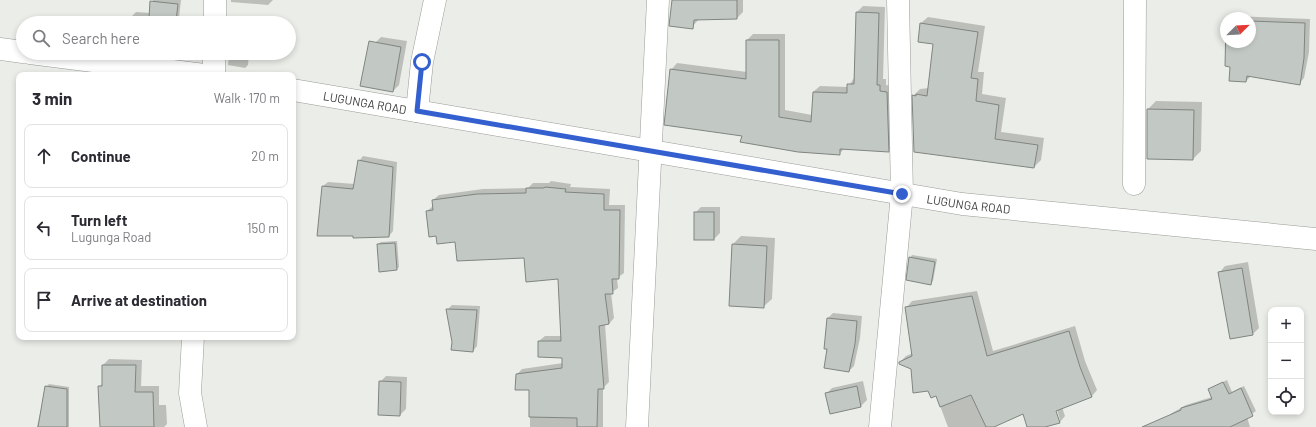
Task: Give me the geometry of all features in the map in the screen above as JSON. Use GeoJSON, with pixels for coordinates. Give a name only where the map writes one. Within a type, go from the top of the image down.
{"type":"FeatureCollection","features":[{"type":"Feature","properties":{"kind":"street"},"geometry":{"type":"LineString","coordinates":[[215,0],[215,16]]}},
{"type":"Feature","properties":{"kind":"street"},"geometry":{"type":"LineString","coordinates":[[417,111],[422,62],[435,0]]}},
{"type":"Feature","properties":{"kind":"street"},"geometry":{"type":"LineString","coordinates":[[636,427],[658,0]]}},
{"type":"Feature","properties":{"kind":"street"},"geometry":{"type":"LineString","coordinates":[[880,427],[902,194],[898,0]]}},
{"type":"Feature","properties":{"kind":"street"},"geometry":{"type":"LineString","coordinates":[[1134,184],[1135,0]]}},
{"type":"Feature","properties":{"kind":"street"},"geometry":{"type":"LineString","coordinates":[[0,49],[16,51]]}},
{"type":"Feature","properties":{"kind":"street"},"geometry":{"type":"LineString","coordinates":[[85,60],[180,72]]}},
{"type":"Feature","properties":{"kind":"street"},"geometry":{"type":"LineString","coordinates":[[214,60],[214,72]]}},
{"type":"Feature","properties":{"kind":"street","name":"LUGUNGA ROAD"},"geometry":{"type":"LineString","coordinates":[[296,91],[962,204],[1316,239]]}},
{"type":"Feature","properties":{"kind":"street"},"geometry":{"type":"LineString","coordinates":[[193,340],[190,393],[196,427]]}},
{"type":"Feature","properties":{"kind":"building"},"geometry":{"type":"Polygon","coordinates":[[[672,0],[737,0],[737,19],[694,20],[693,29],[669,26],[672,0]]]}},
{"type":"Feature","properties":{"kind":"building"},"geometry":{"type":"Polygon","coordinates":[[[150,1],[178,4],[177,16],[149,16],[150,1]]]}},
{"type":"Feature","properties":{"kind":"building"},"geometry":{"type":"Polygon","coordinates":[[[856,12],[879,13],[877,85],[880,85],[880,91],[887,92],[889,152],[840,149],[840,155],[798,152],[740,142],[742,136],[664,125],[670,69],[746,79],[746,40],[779,40],[779,117],[811,122],[813,92],[847,93],[847,84],[854,84],[856,12]]]}},
{"type":"Feature","properties":{"kind":"building"},"geometry":{"type":"Polygon","coordinates":[[[1256,21],[1305,23],[1304,58],[1300,85],[1247,76],[1246,82],[1229,81],[1230,67],[1225,66],[1225,48],[1256,48],[1256,21]]]}},
{"type":"Feature","properties":{"kind":"building"},"geometry":{"type":"Polygon","coordinates":[[[920,23],[978,32],[971,78],[978,79],[976,101],[999,105],[995,139],[1038,145],[1034,168],[914,152],[912,95],[916,96],[916,94],[927,96],[933,44],[918,42],[920,23]]]}},
{"type":"Feature","properties":{"kind":"building"},"geometry":{"type":"Polygon","coordinates":[[[369,41],[401,47],[393,92],[360,86],[369,41]]]}},
{"type":"Feature","properties":{"kind":"building"},"geometry":{"type":"Polygon","coordinates":[[[1147,109],[1194,110],[1193,160],[1147,159],[1147,109]]]}},
{"type":"Feature","properties":{"kind":"building"},"geometry":{"type":"Polygon","coordinates":[[[358,160],[393,167],[389,237],[353,238],[353,236],[317,236],[322,186],[353,189],[358,160]]]}},
{"type":"Feature","properties":{"kind":"building"},"geometry":{"type":"Polygon","coordinates":[[[545,187],[566,189],[565,192],[604,194],[604,210],[620,210],[619,279],[612,279],[613,294],[605,294],[609,324],[599,326],[604,389],[598,389],[597,427],[577,427],[577,418],[529,417],[529,390],[515,390],[516,374],[562,368],[562,358],[538,357],[538,341],[561,341],[558,279],[526,282],[524,258],[457,261],[455,242],[437,244],[436,236],[429,237],[426,211],[433,210],[432,200],[477,194],[526,193],[526,188],[545,187]]]}},
{"type":"Feature","properties":{"kind":"building"},"geometry":{"type":"Polygon","coordinates":[[[694,212],[714,212],[714,240],[694,240],[694,212]]]}},
{"type":"Feature","properties":{"kind":"building"},"geometry":{"type":"Polygon","coordinates":[[[395,243],[397,270],[379,272],[377,244],[395,243]]]}},
{"type":"Feature","properties":{"kind":"building"},"geometry":{"type":"Polygon","coordinates":[[[732,244],[767,246],[764,308],[729,306],[732,244]]]}},
{"type":"Feature","properties":{"kind":"building"},"geometry":{"type":"Polygon","coordinates":[[[909,257],[935,262],[931,285],[906,280],[909,257]]]}},
{"type":"Feature","properties":{"kind":"building"},"geometry":{"type":"Polygon","coordinates":[[[1242,268],[1253,335],[1230,339],[1218,272],[1242,268]]]}},
{"type":"Feature","properties":{"kind":"building"},"geometry":{"type":"Polygon","coordinates":[[[972,296],[987,356],[1069,331],[1080,367],[1092,397],[1056,411],[1060,423],[1045,427],[1027,427],[1023,414],[994,427],[986,427],[971,395],[940,407],[936,396],[931,398],[928,391],[913,393],[911,369],[899,364],[899,362],[912,356],[905,307],[972,296]]]}},
{"type":"Feature","properties":{"kind":"building"},"geometry":{"type":"Polygon","coordinates":[[[446,309],[477,310],[473,352],[451,350],[452,342],[446,309]]]}},
{"type":"Feature","properties":{"kind":"building"},"geometry":{"type":"Polygon","coordinates":[[[827,318],[857,321],[855,344],[849,372],[824,368],[827,349],[824,349],[827,318]]]}},
{"type":"Feature","properties":{"kind":"building"},"geometry":{"type":"Polygon","coordinates":[[[102,365],[136,365],[135,392],[153,392],[154,427],[100,427],[98,386],[102,386],[102,365]]]}},
{"type":"Feature","properties":{"kind":"building"},"geometry":{"type":"Polygon","coordinates":[[[379,381],[401,382],[400,416],[378,415],[379,381]]]}},
{"type":"Feature","properties":{"kind":"building"},"geometry":{"type":"Polygon","coordinates":[[[1223,382],[1229,394],[1241,388],[1253,416],[1230,427],[1142,427],[1181,410],[1181,408],[1212,399],[1208,389],[1223,382]]]}},
{"type":"Feature","properties":{"kind":"building"},"geometry":{"type":"Polygon","coordinates":[[[45,386],[67,389],[67,427],[38,427],[45,386]]]}},
{"type":"Feature","properties":{"kind":"building"},"geometry":{"type":"Polygon","coordinates":[[[857,386],[861,407],[830,414],[825,393],[857,386]]]}},
{"type":"Feature","properties":{"kind":"route"},"geometry":{"type":"LineString","coordinates":[[422,62],[417,111],[902,194]]}}]}
